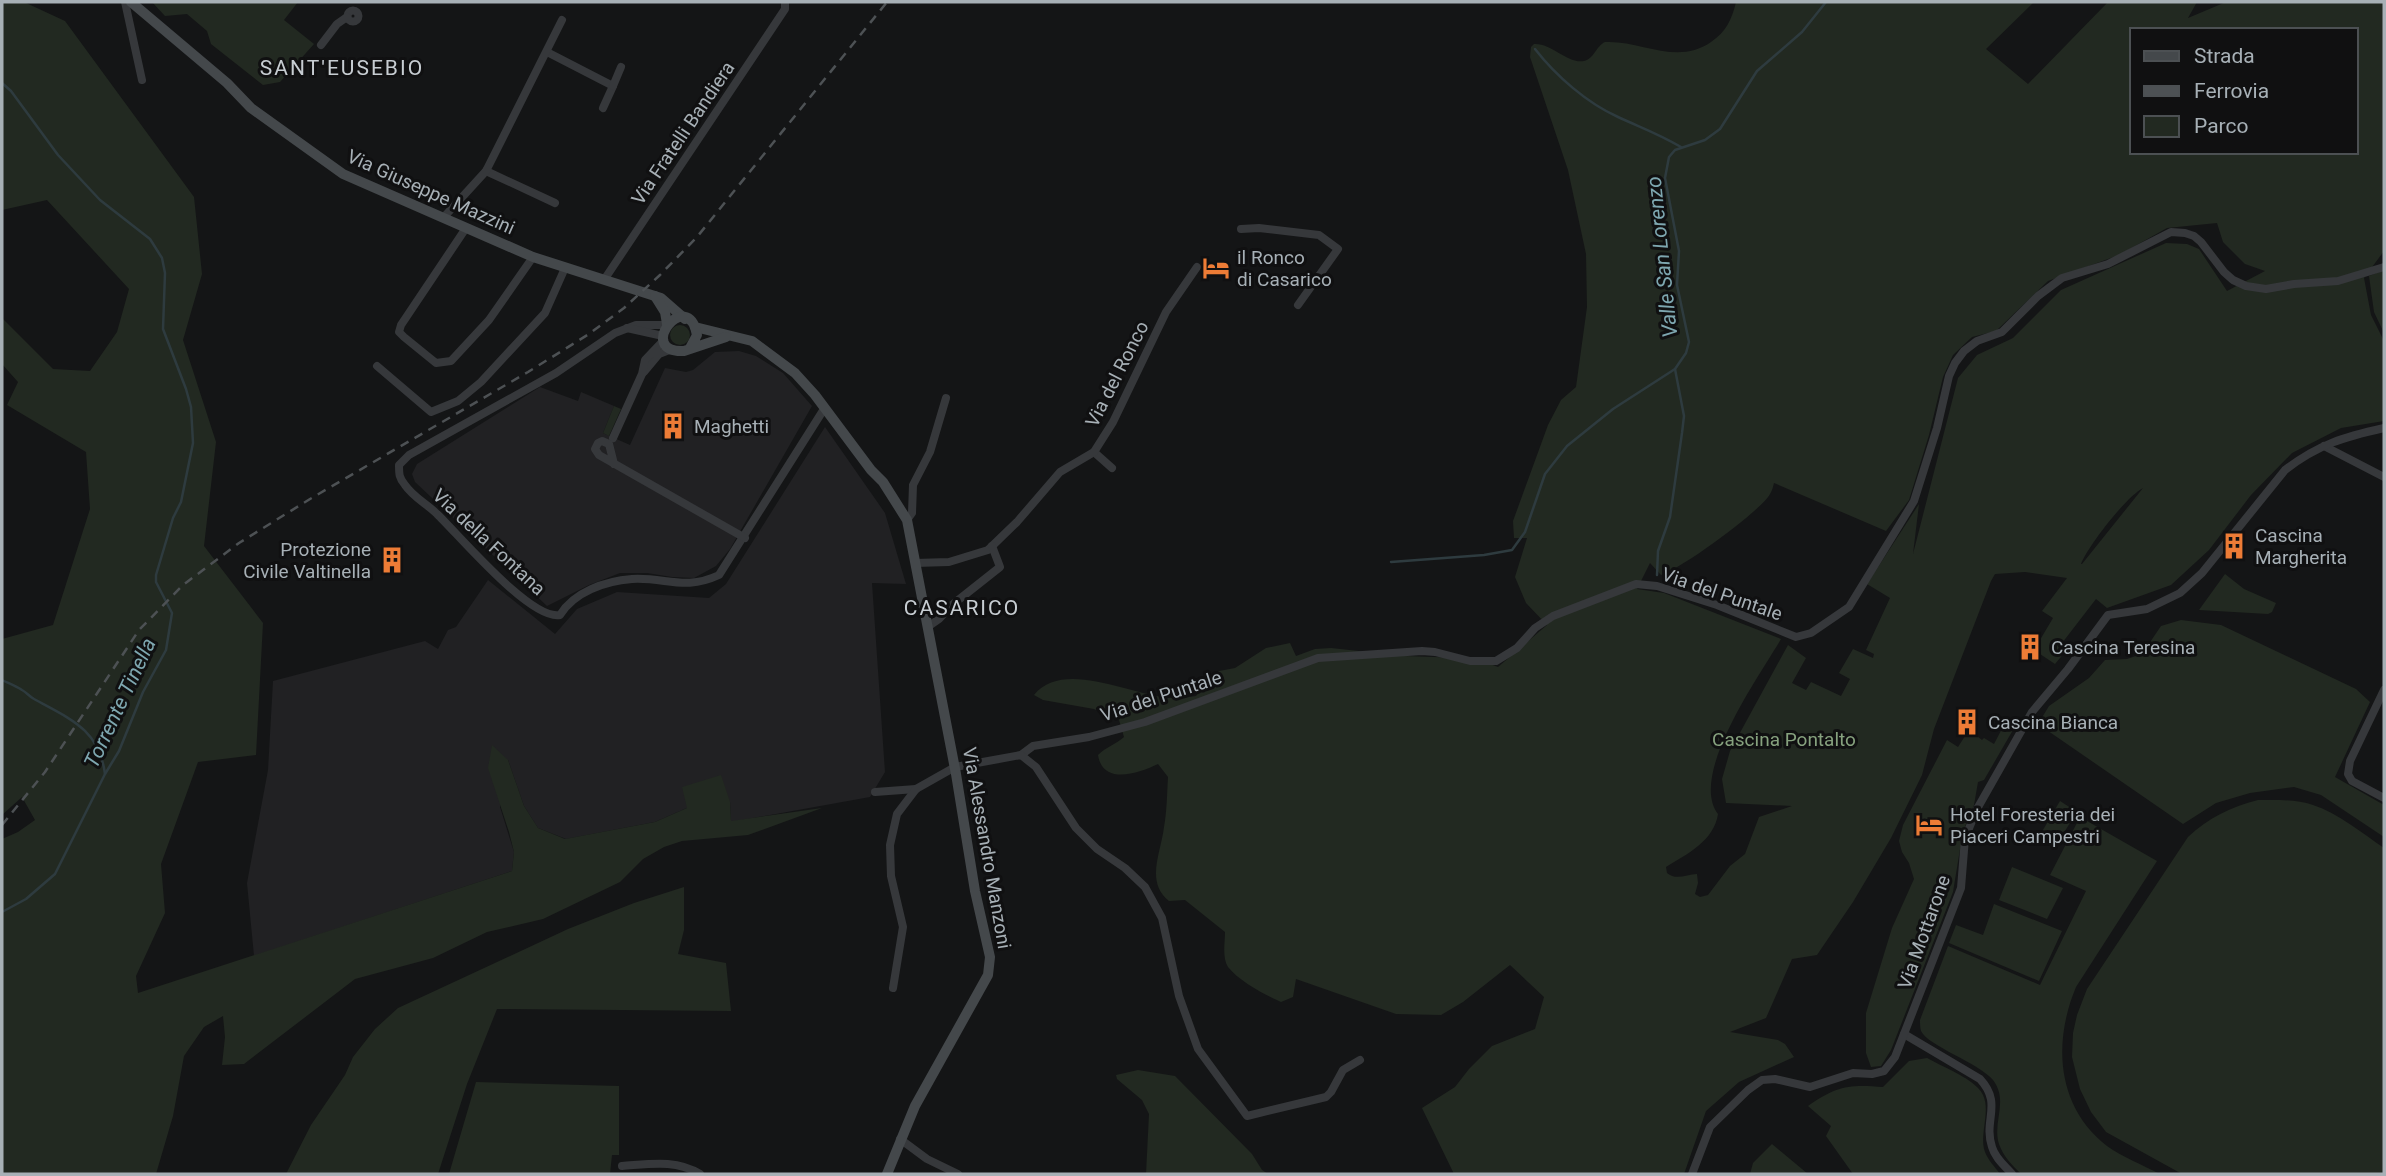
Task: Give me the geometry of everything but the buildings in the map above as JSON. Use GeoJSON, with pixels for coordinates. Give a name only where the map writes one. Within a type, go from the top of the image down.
{"type":"FeatureCollection","features":[{"type":"Feature","properties":{"kind":"street"},"geometry":{"type":"LineString","coordinates":[[125,2],[142,80]]}},
{"type":"Feature","properties":{"kind":"street","name":"Via Giuseppe Mazzini"},"geometry":{"type":"LineString","coordinates":[[131,2],[227,83],[251,108],[343,174],[533,257],[655,296]]}},
{"type":"Feature","properties":{"kind":"street"},"geometry":{"type":"LineString","coordinates":[[321,45],[358,2]]}},
{"type":"Feature","properties":{"kind":"street","name":"Via Fratelli Bandiera"},"geometry":{"type":"LineString","coordinates":[[604,280],[785,9],[785,2]]}},
{"type":"Feature","properties":{"kind":"street"},"geometry":{"type":"LineString","coordinates":[[444,217],[486,171],[562,20]]}},
{"type":"Feature","properties":{"kind":"street"},"geometry":{"type":"LineString","coordinates":[[547,52],[613,86]]}},
{"type":"Feature","properties":{"kind":"street"},"geometry":{"type":"LineString","coordinates":[[603,108],[621,67]]}},
{"type":"Feature","properties":{"kind":"street"},"geometry":{"type":"LineString","coordinates":[[486,171],[555,203]]}},
{"type":"Feature","properties":{"kind":"street"},"geometry":{"type":"LineString","coordinates":[[466,228],[401,325],[400,332],[404,337],[436,363],[451,361],[489,320],[533,257]]}},
{"type":"Feature","properties":{"kind":"street"},"geometry":{"type":"LineString","coordinates":[[1241,229],[1259,228],[1318,235],[1338,248],[1298,305]]}},
{"type":"Feature","properties":{"kind":"street","name":"Via del Puntale"},"geometry":{"type":"LineString","coordinates":[[916,789],[955,767],[1021,755],[1034,746],[1088,737],[1145,722],[1318,659],[1422,651],[1470,661],[1496,661],[1517,648],[1535,628],[1553,616],[1636,584],[1657,586],[1796,637],[1811,633],[1849,607],[1914,501],[1955,363],[1964,351],[1978,341],[2002,332],[2038,296],[2062,278],[2108,264],[2171,232],[2185,233],[2201,242],[2232,280],[2246,286],[2266,289],[2338,281],[2384,267]]}},
{"type":"Feature","properties":{"kind":"street","name":"Via del Ronco"},"geometry":{"type":"LineString","coordinates":[[915,563],[949,562],[988,550],[1017,522],[1060,472],[1094,452],[1113,422],[1166,312],[1197,267]]}},
{"type":"Feature","properties":{"kind":"street"},"geometry":{"type":"LineString","coordinates":[[377,366],[431,412],[458,401],[481,382],[545,313],[565,268]]}},
{"type":"Feature","properties":{"kind":"street"},"geometry":{"type":"LineString","coordinates":[[655,296],[665,312],[667,335],[684,351],[729,336]]}},
{"type":"Feature","properties":{"kind":"street","name":"Via Alessandro Manzoni"},"geometry":{"type":"LineString","coordinates":[[655,296],[666,300],[695,327],[747,339],[763,347],[795,373],[883,482],[907,520],[955,767],[965,840],[990,957],[988,975],[915,1106],[887,1174]]}},
{"type":"Feature","properties":{"kind":"street"},"geometry":{"type":"LineString","coordinates":[[612,438],[648,356],[667,335],[675,319],[685,318]]}},
{"type":"Feature","properties":{"kind":"street"},"geometry":{"type":"LineString","coordinates":[[690,348],[696,340],[695,327]]}},
{"type":"Feature","properties":{"kind":"street","name":"Via della Fontana"},"geometry":{"type":"LineString","coordinates":[[667,335],[627,328],[608,337],[556,373],[409,455],[399,465],[398,476],[406,488],[436,513],[504,583],[547,615],[560,615],[566,606],[586,591],[605,584],[632,579],[682,584],[705,582],[719,575],[824,410]]}},
{"type":"Feature","properties":{"kind":"street"},"geometry":{"type":"LineString","coordinates":[[907,520],[912,513],[914,485],[930,452],[946,398]]}},
{"type":"Feature","properties":{"kind":"street","name":"Via Mottarone"},"geometry":{"type":"LineString","coordinates":[[1692,1174],[1710,1126],[1762,1080],[1775,1079],[1810,1087],[1853,1073],[1872,1074],[1884,1071],[1895,1057],[1961,888],[1965,838],[1977,809],[2032,712],[2108,615],[2147,609],[2180,593],[2202,573],[2286,470],[2302,458],[2341,438],[2384,428]]}},
{"type":"Feature","properties":{"kind":"street"},"geometry":{"type":"LineString","coordinates":[[2324,446],[2384,477]]}},
{"type":"Feature","properties":{"kind":"street"},"geometry":{"type":"LineString","coordinates":[[1094,452],[1112,468]]}},
{"type":"Feature","properties":{"kind":"street"},"geometry":{"type":"LineString","coordinates":[[614,464],[745,538]]}},
{"type":"Feature","properties":{"kind":"street"},"geometry":{"type":"LineString","coordinates":[[929,626],[1000,567],[992,546]]}},
{"type":"Feature","properties":{"kind":"street"},"geometry":{"type":"LineString","coordinates":[[2384,690],[2350,761],[2348,774],[2353,781],[2384,798]]}},
{"type":"Feature","properties":{"kind":"street"},"geometry":{"type":"LineString","coordinates":[[1021,755],[1036,767],[1076,828],[1097,849],[1125,868],[1145,887],[1162,918],[1179,996],[1198,1049],[1247,1116],[1326,1097],[1343,1070],[1360,1060]]}},
{"type":"Feature","properties":{"kind":"street"},"geometry":{"type":"LineString","coordinates":[[875,792],[916,789]]}},
{"type":"Feature","properties":{"kind":"street"},"geometry":{"type":"LineString","coordinates":[[893,988],[903,927],[891,876],[890,845],[897,814],[916,789]]}},
{"type":"Feature","properties":{"kind":"street"},"geometry":{"type":"LineString","coordinates":[[1904,1034],[1980,1079],[1990,1089],[1993,1102],[1990,1131],[1992,1148],[2012,1174]]}},
{"type":"Feature","properties":{"kind":"street"},"geometry":{"type":"LineString","coordinates":[[900,1139],[927,1159],[958,1174]]}},
{"type":"Feature","properties":{"kind":"street"},"geometry":{"type":"LineString","coordinates":[[622,1166],[674,1163],[700,1174]]}},
{"type":"Feature","properties":{"kind":"shaded area"},"geometry":{"type":"Polygon","coordinates":[[[739,351],[756,356],[783,373],[812,406],[730,549],[716,566],[694,578],[620,573],[547,606],[415,482],[412,474],[417,464],[540,387],[578,401],[581,392],[614,406],[603,433],[630,445],[665,368],[686,372],[693,370],[715,352],[739,351]]]}},
{"type":"Feature","properties":{"kind":"shaded area"},"geometry":{"type":"Polygon","coordinates":[[[825,427],[885,513],[906,584],[872,583],[885,772],[870,797],[731,822],[730,802],[687,808],[655,822],[566,839],[538,828],[524,806],[508,760],[500,807],[514,852],[512,871],[254,956],[247,883],[268,770],[273,681],[425,641],[438,649],[448,630],[456,627],[488,580],[555,634],[577,609],[617,592],[709,598],[726,584],[825,427]]]}},
{"type":"Feature","properties":{"kind":"green space"},"geometry":{"type":"Polygon","coordinates":[[[2,2],[24,2],[65,21],[194,197],[202,274],[183,340],[216,442],[204,546],[263,623],[256,755],[198,762],[161,864],[165,913],[136,976],[138,993],[512,871],[514,852],[488,768],[492,745],[508,760],[524,806],[538,828],[565,839],[655,822],[687,808],[682,787],[721,775],[730,802],[731,821],[822,808],[748,835],[682,841],[664,847],[643,859],[620,882],[543,919],[487,932],[433,958],[355,979],[244,1064],[222,1065],[225,1037],[223,1016],[204,1027],[184,1056],[173,1116],[156,1174],[2,1174],[2,839],[35,820],[22,797],[2,815],[2,639],[53,625],[90,509],[86,452],[7,405],[18,382],[2,364],[2,318],[53,369],[90,371],[117,332],[129,289],[47,200],[2,210],[2,2]]]}},
{"type":"Feature","properties":{"kind":"green space"},"geometry":{"type":"Polygon","coordinates":[[[152,2],[298,2],[284,20],[314,44],[280,82],[263,85],[211,44],[207,31],[187,14],[165,16],[152,2]]]}},
{"type":"Feature","properties":{"kind":"green space","name":"Cascina Pontalto"},"geometry":{"type":"Polygon","coordinates":[[[1736,2],[2034,2],[1986,49],[2028,84],[2108,2],[2197,2],[2188,18],[2226,2],[2384,2],[2384,251],[2364,278],[2371,315],[2384,341],[2384,421],[2341,428],[2292,453],[2251,495],[2209,550],[2171,585],[2107,608],[2096,599],[2059,647],[2065,652],[2055,664],[2034,650],[2053,618],[2042,611],[2067,578],[2025,572],[1995,574],[1934,729],[1922,775],[1891,838],[1817,955],[1792,959],[1766,1018],[1730,1032],[1778,1040],[1785,1044],[1794,1057],[1739,1082],[1706,1111],[1684,1174],[1454,1174],[1422,1108],[1455,1087],[1492,1046],[1535,1029],[1544,997],[1510,965],[1463,1002],[1441,1015],[1396,1014],[1296,979],[1293,997],[1281,1002],[1268,996],[1228,967],[1224,954],[1225,932],[1185,900],[1169,901],[1158,885],[1156,867],[1165,821],[1168,777],[1158,764],[1123,775],[1107,771],[1101,765],[1098,755],[1124,737],[1119,720],[1094,709],[1043,700],[1034,695],[1046,685],[1061,680],[1078,679],[1167,698],[1196,696],[1208,679],[1219,671],[1235,668],[1266,648],[1290,643],[1296,656],[1315,649],[1331,648],[1405,656],[1463,658],[1498,667],[1547,625],[1526,603],[1515,577],[1527,538],[1514,538],[1513,521],[1548,425],[1561,400],[1576,387],[1587,307],[1586,254],[1568,170],[1530,57],[1531,47],[1534,44],[1541,45],[1578,61],[1587,60],[1605,42],[1685,52],[1711,42],[1728,25],[1736,2]],[[2217,223],[2167,228],[2119,255],[2048,281],[1996,331],[1972,337],[1953,355],[1943,377],[1909,500],[1886,531],[1774,483],[1770,494],[1752,513],[1685,562],[1661,575],[1650,563],[1637,589],[1664,593],[1781,639],[1730,725],[1719,751],[1712,775],[1711,797],[1718,814],[1711,832],[1698,846],[1666,867],[1667,873],[1674,877],[1697,874],[1695,894],[1700,897],[1708,895],[1730,866],[1745,854],[1759,817],[1792,806],[1726,803],[1722,779],[1730,751],[1788,645],[1806,658],[1792,683],[1806,690],[1811,682],[1841,696],[1850,679],[1839,673],[1853,649],[1873,658],[1874,654],[1866,650],[1890,598],[1867,584],[1919,504],[1913,554],[1958,378],[1977,355],[2013,338],[2061,290],[2166,243],[2187,244],[2199,249],[2227,291],[2265,271],[2245,264],[2223,242],[2217,223]],[[2143,488],[2127,501],[2108,523],[2081,564],[2082,564],[2143,488]]]}},
{"type":"Feature","properties":{"kind":"green space"},"geometry":{"type":"Polygon","coordinates":[[[2384,270],[2384,333],[2374,312],[2369,276],[2384,270]]]}},
{"type":"Feature","properties":{"kind":"green space"},"geometry":{"type":"Polygon","coordinates":[[[680,325],[687,328],[690,335],[687,342],[680,345],[673,342],[670,335],[673,328],[680,325]]]}},
{"type":"Feature","properties":{"kind":"green space"},"geometry":{"type":"Polygon","coordinates":[[[614,406],[621,409],[609,436],[603,433],[614,406]]]}},
{"type":"Feature","properties":{"kind":"green space"},"geometry":{"type":"Polygon","coordinates":[[[2225,574],[2244,589],[2276,603],[2272,612],[2268,614],[2199,610],[2225,574]]]}},
{"type":"Feature","properties":{"kind":"green space"},"geometry":{"type":"Polygon","coordinates":[[[2181,620],[2221,625],[2356,689],[2370,702],[2335,777],[2384,805],[2384,837],[2321,795],[2294,787],[2250,793],[2216,803],[2183,824],[2038,724],[2049,706],[2089,678],[2105,660],[2127,659],[2142,654],[2161,626],[2181,620]]]}},
{"type":"Feature","properties":{"kind":"green space"},"geometry":{"type":"Polygon","coordinates":[[[2005,723],[2017,723],[1984,780],[1978,782],[1974,805],[1963,831],[1953,892],[1891,1050],[1881,1066],[1871,1067],[1866,1053],[1866,1013],[1892,928],[1914,879],[1899,841],[1903,825],[1947,740],[1958,747],[1969,730],[1982,740],[1984,738],[1994,744],[2005,723]]]}},
{"type":"Feature","properties":{"kind":"green space"},"geometry":{"type":"Polygon","coordinates":[[[2258,800],[2286,800],[2313,805],[2332,813],[2384,848],[2384,1174],[2182,1174],[2106,1132],[2091,1112],[2080,1089],[2072,1057],[2073,1033],[2087,989],[2188,837],[2220,814],[2258,800]]]}},
{"type":"Feature","properties":{"kind":"green space"},"geometry":{"type":"Polygon","coordinates":[[[2060,801],[2077,812],[2056,845],[2040,835],[2060,801]]]}},
{"type":"Feature","properties":{"kind":"green space"},"geometry":{"type":"Polygon","coordinates":[[[2080,817],[2157,861],[2076,987],[2064,1029],[2064,1072],[2077,1112],[2090,1130],[2113,1150],[2160,1174],[2021,1174],[2005,1156],[1999,1144],[1997,1128],[2000,1096],[1993,1080],[1977,1067],[1933,1043],[1921,1031],[1920,1020],[1948,946],[2040,985],[2086,891],[2050,875],[2080,817]]]}},
{"type":"Feature","properties":{"kind":"green space"},"geometry":{"type":"Polygon","coordinates":[[[2012,867],[2063,888],[2047,919],[1999,900],[2012,867]]]}},
{"type":"Feature","properties":{"kind":"green space"},"geometry":{"type":"Polygon","coordinates":[[[684,887],[684,930],[678,954],[726,963],[731,1011],[497,1009],[467,1084],[438,1174],[286,1174],[311,1125],[345,1075],[353,1057],[375,1029],[398,1008],[568,929],[684,887]]]}},
{"type":"Feature","properties":{"kind":"green space"},"geometry":{"type":"Polygon","coordinates":[[[1994,904],[2062,931],[2039,981],[1949,943],[1956,925],[1983,935],[1994,904]]]}},
{"type":"Feature","properties":{"kind":"green space"},"geometry":{"type":"Polygon","coordinates":[[[1927,1058],[1967,1079],[1983,1095],[1986,1110],[1983,1144],[1990,1161],[2000,1174],[1853,1174],[1826,1136],[1831,1126],[1808,1106],[1835,1090],[1861,1086],[1883,1087],[1909,1061],[1927,1058]]]}},
{"type":"Feature","properties":{"kind":"green space"},"geometry":{"type":"Polygon","coordinates":[[[1138,1070],[1175,1076],[1252,1154],[1262,1170],[1268,1174],[1146,1174],[1149,1114],[1142,1100],[1117,1079],[1116,1075],[1138,1070]]]}},
{"type":"Feature","properties":{"kind":"green space"},"geometry":{"type":"Polygon","coordinates":[[[476,1082],[619,1086],[619,1155],[612,1155],[610,1174],[449,1174],[476,1082]]]}},
{"type":"Feature","properties":{"kind":"green space"},"geometry":{"type":"Polygon","coordinates":[[[1772,1144],[1808,1174],[1750,1174],[1753,1163],[1772,1144]]]}},
{"type":"Feature","properties":{"kind":"waterway","name":"Valle San Lorenzo"},"geometry":{"type":"LineString","coordinates":[[1391,562],[1484,555],[1512,550],[1525,532],[1545,474],[1567,446],[1613,409],[1675,369],[1686,353],[1689,342],[1677,285],[1679,251],[1665,178],[1669,157],[1675,150],[1705,140],[1720,129],[1757,71],[1802,32],[1826,2]]}},
{"type":"Feature","properties":{"kind":"waterway"},"geometry":{"type":"LineString","coordinates":[[1535,49],[1562,79],[1595,104],[1681,147]]}},
{"type":"Feature","properties":{"kind":"waterway","name":"Torrente Tinella"},"geometry":{"type":"LineString","coordinates":[[2,83],[11,91],[58,155],[100,200],[150,239],[162,258],[165,273],[163,329],[191,407],[193,443],[181,502],[173,518],[156,575],[156,582],[172,613],[166,650],[143,692],[119,751],[55,874],[26,899],[2,912]]}},
{"type":"Feature","properties":{"kind":"waterway"},"geometry":{"type":"LineString","coordinates":[[1657,575],[1658,551],[1670,517],[1684,416],[1675,369]]}},
{"type":"Feature","properties":{"kind":"waterway"},"geometry":{"type":"LineString","coordinates":[[2,680],[81,727],[96,746],[105,774]]}},
{"type":"Feature","properties":{"kind":"railway"},"geometry":{"type":"LineString","coordinates":[[2,825],[45,772],[139,630],[183,585],[239,543],[528,372],[589,334],[624,308],[697,237],[887,2]]}},
{"type":"Feature","properties":{"kind":"place","name":"il Ronco di Casarico"},"geometry":{"type":"Point","coordinates":[1216,268]}},
{"type":"Feature","properties":{"kind":"place","name":"Maghetti"},"geometry":{"type":"Point","coordinates":[673,426]}},
{"type":"Feature","properties":{"kind":"place","name":"Cascina Margherita"},"geometry":{"type":"Point","coordinates":[2234,546]}},
{"type":"Feature","properties":{"kind":"place","name":"Protezione Civile Valtinella"},"geometry":{"type":"Point","coordinates":[392,560]}},
{"type":"Feature","properties":{"kind":"place","name":"Cascina Teresina"},"geometry":{"type":"Point","coordinates":[2030,647]}},
{"type":"Feature","properties":{"kind":"place","name":"Cascina Bianca"},"geometry":{"type":"Point","coordinates":[1967,722]}},
{"type":"Feature","properties":{"kind":"place","name":"Hotel Foresteria dei Piaceri Campestri"},"geometry":{"type":"Point","coordinates":[1929,825]}},
{"type":"Feature","properties":{"kind":"district","name":"SANT'EUSEBIO"},"geometry":{"type":"Point","coordinates":[342,68]}},
{"type":"Feature","properties":{"kind":"district","name":"CASARICO"},"geometry":{"type":"Point","coordinates":[962,608]}}]}
